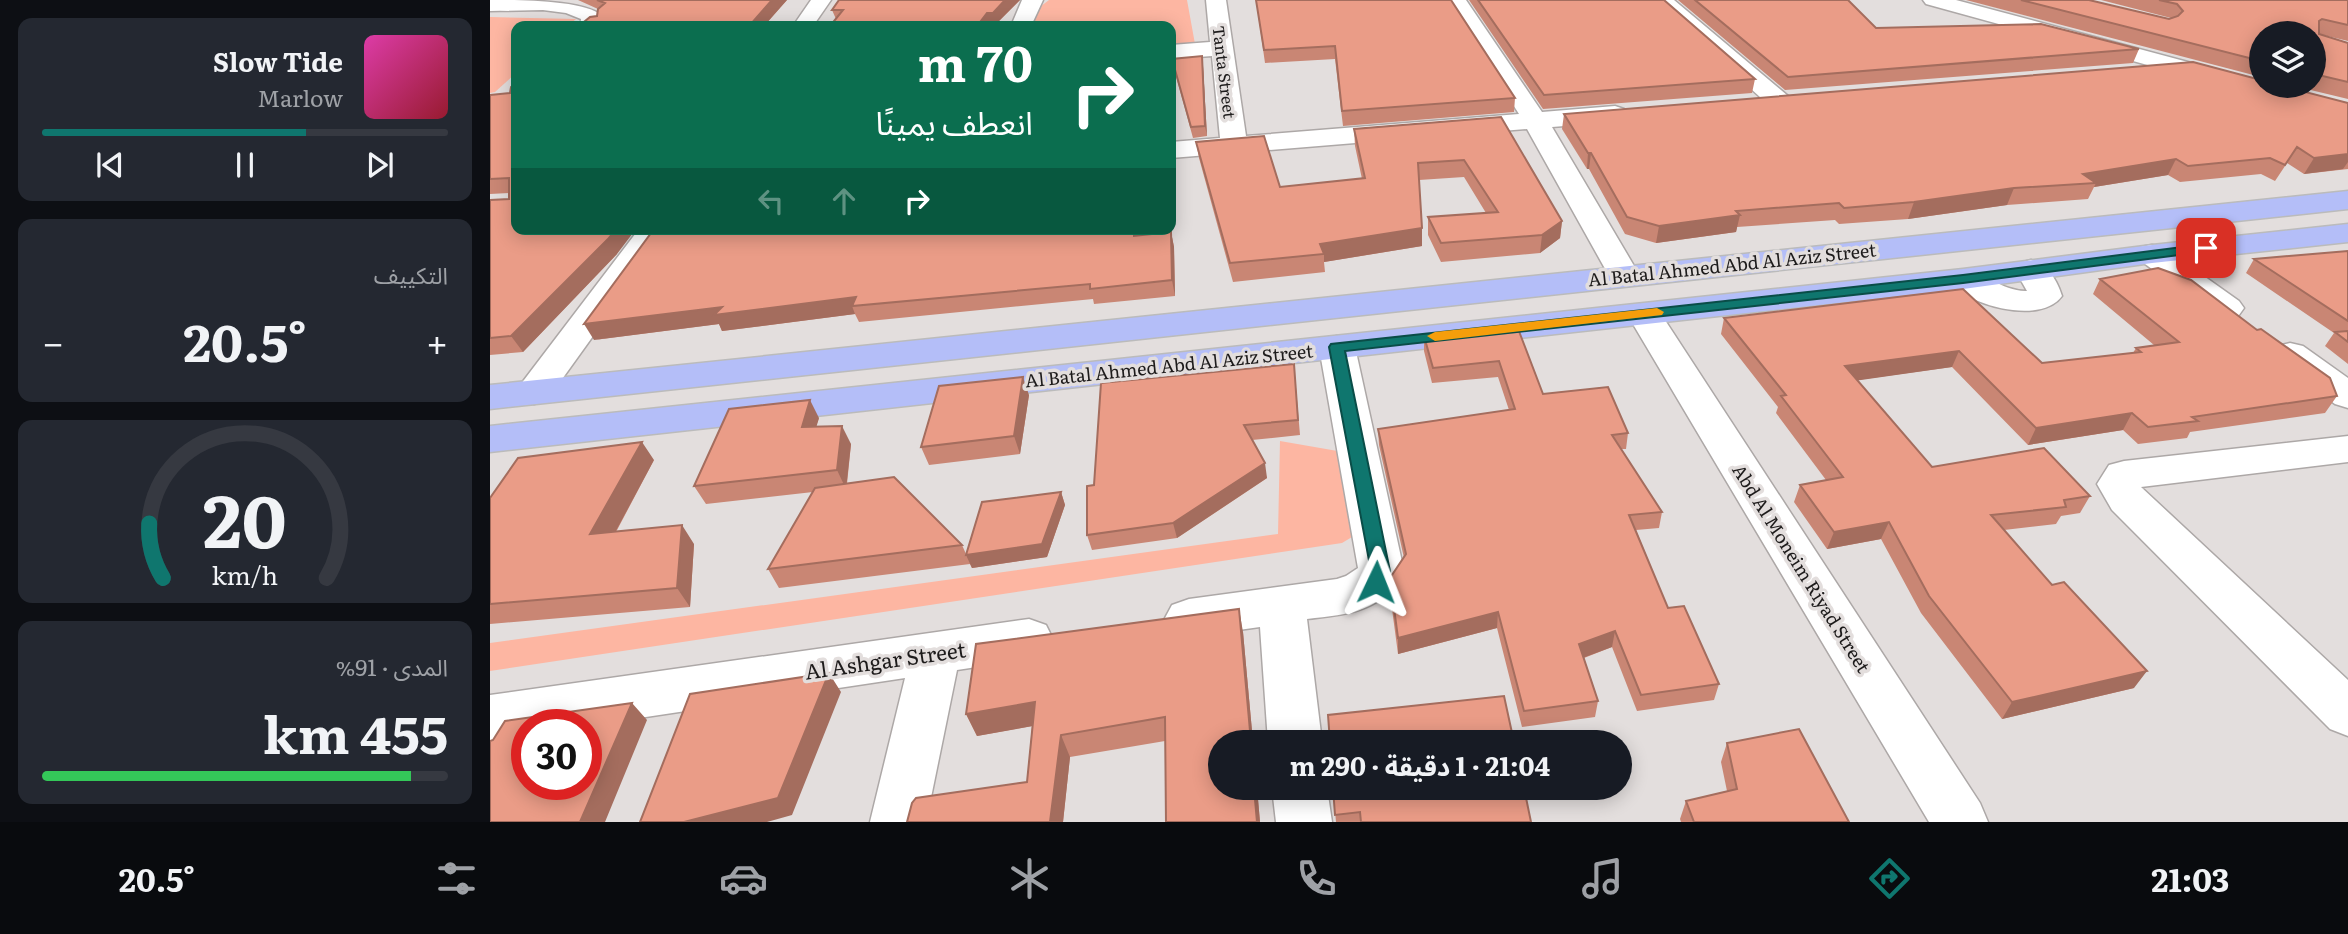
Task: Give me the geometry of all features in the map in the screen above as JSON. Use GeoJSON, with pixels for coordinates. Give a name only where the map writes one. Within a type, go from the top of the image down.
{"type":"FeatureCollection","features":[{"type":"Feature","properties":{"kind":"main road","name":"Al Batal Ahmed Abd Al Aziz Street"},"geometry":{"type":"LineString","coordinates":[[490,439],[1336,347],[1634,295],[2348,200]]}},
{"type":"Feature","properties":{"kind":"main road"},"geometry":{"type":"LineString","coordinates":[[2031,270],[2348,233]]}},
{"type":"Feature","properties":{"kind":"main road","name":"Al Batal Ahmed Abd Al Aziz Street"},"geometry":{"type":"LineString","coordinates":[[490,397],[1634,295],[1963,279]]}},
{"type":"Feature","properties":{"kind":"street"},"geometry":{"type":"LineString","coordinates":[[806,21],[821,0]]}},
{"type":"Feature","properties":{"kind":"street"},"geometry":{"type":"LineString","coordinates":[[1023,21],[1033,0]]}},
{"type":"Feature","properties":{"kind":"street","name":"Tanta Street"},"geometry":{"type":"LineString","coordinates":[[1216,0],[1234,145]]}},
{"type":"Feature","properties":{"kind":"street","name":"Abd Al Moneim Riyad Street"},"geometry":{"type":"LineString","coordinates":[[1456,0],[1535,120],[1634,295],[1959,822]]}},
{"type":"Feature","properties":{"kind":"street"},"geometry":{"type":"LineString","coordinates":[[1661,0],[1779,101]]}},
{"type":"Feature","properties":{"kind":"street"},"geometry":{"type":"LineString","coordinates":[[1933,0],[2247,84]]}},
{"type":"Feature","properties":{"kind":"street"},"geometry":{"type":"LineString","coordinates":[[490,5],[525,2],[570,5],[592,16],[591,21]]}},
{"type":"Feature","properties":{"kind":"street"},"geometry":{"type":"LineString","coordinates":[[1176,52],[1222,48]]}},
{"type":"Feature","properties":{"kind":"street"},"geometry":{"type":"LineString","coordinates":[[2113,74],[2183,68]]}},
{"type":"Feature","properties":{"kind":"street"},"geometry":{"type":"LineString","coordinates":[[1752,103],[1807,99]]}},
{"type":"Feature","properties":{"kind":"street"},"geometry":{"type":"LineString","coordinates":[[1176,150],[1643,112]]}},
{"type":"Feature","properties":{"kind":"street"},"geometry":{"type":"LineString","coordinates":[[534,392],[651,235]]}},
{"type":"Feature","properties":{"kind":"street"},"geometry":{"type":"LineString","coordinates":[[2152,254],[2348,396]]}},
{"type":"Feature","properties":{"kind":"street"},"geometry":{"type":"LineString","coordinates":[[1963,279],[2010,301],[2032,302],[2045,296],[2042,285],[2031,270]]}},
{"type":"Feature","properties":{"kind":"street"},"geometry":{"type":"LineString","coordinates":[[1143,624],[1281,606],[1284,603],[1355,593],[1376,582],[1381,571],[1336,347]]}},
{"type":"Feature","properties":{"kind":"street"},"geometry":{"type":"LineString","coordinates":[[2348,449],[2124,475],[2118,484],[2127,499],[2348,713]]}},
{"type":"Feature","properties":{"kind":"street"},"geometry":{"type":"LineString","coordinates":[[1281,606],[1294,730]]}},
{"type":"Feature","properties":{"kind":"street","name":"Al Ashgar Street"},"geometry":{"type":"LineString","coordinates":[[490,718],[1074,633]]}},
{"type":"Feature","properties":{"kind":"street"},"geometry":{"type":"LineString","coordinates":[[898,822],[936,651]]}},
{"type":"Feature","properties":{"kind":"street"},"geometry":{"type":"LineString","coordinates":[[1301,800],[1304,822]]}},
{"type":"Feature","properties":{"kind":"shaded area"},"geometry":{"type":"Polygon","coordinates":[[[1049,0],[1187,0],[1195,44],[1176,45],[1176,21],[1032,21],[1032,13],[1049,0]]]}},
{"type":"Feature","properties":{"kind":"shaded area"},"geometry":{"type":"Polygon","coordinates":[[[490,17],[576,19],[511,21],[511,78],[495,92],[490,93],[490,17]]]}},
{"type":"Feature","properties":{"kind":"shaded area"},"geometry":{"type":"Polygon","coordinates":[[[1280,441],[1349,453],[1357,534],[1342,543],[490,671],[490,643],[1278,534],[1280,441]]]}},
{"type":"Feature","properties":{"kind":"building"},"geometry":{"type":"Polygon","coordinates":[[[597,0],[772,0],[754,21],[585,21],[597,16],[598,9],[605,3],[597,0]]]}},
{"type":"Feature","properties":{"kind":"building"},"geometry":{"type":"Polygon","coordinates":[[[839,0],[1005,0],[981,21],[834,21],[843,10],[832,10],[839,0]]]}},
{"type":"Feature","properties":{"kind":"building"},"geometry":{"type":"Polygon","coordinates":[[[1256,0],[1451,0],[1515,98],[1342,111],[1335,46],[1264,50],[1256,0]]]}},
{"type":"Feature","properties":{"kind":"building"},"geometry":{"type":"Polygon","coordinates":[[[1478,0],[1664,0],[1755,79],[1544,95],[1478,0]]]}},
{"type":"Feature","properties":{"kind":"building"},"geometry":{"type":"Polygon","coordinates":[[[1695,0],[1848,0],[1876,28],[2041,24],[2139,49],[1788,77],[1695,0]]]}},
{"type":"Feature","properties":{"kind":"building"},"geometry":{"type":"Polygon","coordinates":[[[2021,0],[2089,0],[2169,19],[2183,11],[2177,4],[2159,0],[2348,0],[2348,25],[2322,19],[2249,21],[2249,58],[2021,0]]]}},
{"type":"Feature","properties":{"kind":"building"},"geometry":{"type":"Polygon","coordinates":[[[2326,36],[2348,43],[2348,82],[2326,77],[2326,36]]]}},
{"type":"Feature","properties":{"kind":"building"},"geometry":{"type":"Polygon","coordinates":[[[1202,56],[1205,126],[1191,127],[1176,73],[1176,59],[1202,56]]]}},
{"type":"Feature","properties":{"kind":"building"},"geometry":{"type":"Polygon","coordinates":[[[2193,62],[2249,77],[2249,98],[2326,97],[2348,103],[2348,154],[2314,158],[2297,147],[2285,165],[2270,158],[2188,166],[2176,159],[2083,174],[2096,183],[2014,188],[1914,202],[1844,208],[1839,203],[1736,211],[1740,215],[1659,226],[1627,217],[1591,153],[1588,153],[1564,114],[2193,62]]]}},
{"type":"Feature","properties":{"kind":"building"},"geometry":{"type":"Polygon","coordinates":[[[511,87],[511,235],[611,235],[511,336],[490,338],[490,200],[509,199],[509,178],[490,179],[490,95],[510,93],[511,87]]]}},
{"type":"Feature","properties":{"kind":"building"},"geometry":{"type":"Polygon","coordinates":[[[1501,117],[1562,221],[1542,235],[1441,243],[1428,217],[1498,212],[1464,160],[1418,163],[1422,228],[1320,244],[1324,254],[1230,263],[1196,142],[1264,136],[1280,187],[1365,178],[1354,129],[1501,117]]]}},
{"type":"Feature","properties":{"kind":"building"},"geometry":{"type":"Polygon","coordinates":[[[650,235],[1171,235],[1172,280],[1090,289],[1090,284],[852,306],[856,297],[714,315],[722,307],[584,324],[650,235]]]}},
{"type":"Feature","properties":{"kind":"building"},"geometry":{"type":"Polygon","coordinates":[[[2348,251],[2348,321],[2254,259],[2348,251]]]}},
{"type":"Feature","properties":{"kind":"building"},"geometry":{"type":"Polygon","coordinates":[[[2158,268],[2191,280],[2257,330],[2261,329],[2330,378],[2337,396],[2192,417],[2198,421],[2148,427],[2132,413],[2036,428],[1959,351],[1845,366],[1932,467],[2044,448],[2090,496],[2064,500],[2066,507],[1991,515],[2052,585],[2064,582],[2147,671],[2012,702],[1929,596],[1889,522],[1834,532],[1800,485],[1843,477],[1781,396],[1786,395],[1724,318],[1963,289],[2042,363],[2141,352],[2136,348],[2179,342],[2100,279],[2158,268]]]}},
{"type":"Feature","properties":{"kind":"building"},"geometry":{"type":"Polygon","coordinates":[[[1517,326],[1543,394],[1608,387],[1628,433],[1612,435],[1662,512],[1629,515],[1668,608],[1684,606],[1719,684],[1641,695],[1615,631],[1579,644],[1598,701],[1524,711],[1498,612],[1398,638],[1390,578],[1406,554],[1378,429],[1515,409],[1499,361],[1433,368],[1424,336],[1517,326]]]}},
{"type":"Feature","properties":{"kind":"building"},"geometry":{"type":"Polygon","coordinates":[[[2348,331],[2348,342],[2335,332],[2348,331]]]}},
{"type":"Feature","properties":{"kind":"building"},"geometry":{"type":"Polygon","coordinates":[[[1294,364],[1298,420],[1244,425],[1265,463],[1173,523],[1087,535],[1087,486],[1094,485],[1101,383],[1294,364]]]}},
{"type":"Feature","properties":{"kind":"building"},"geometry":{"type":"Polygon","coordinates":[[[1023,377],[1014,436],[921,447],[939,386],[1023,377]]]}},
{"type":"Feature","properties":{"kind":"building"},"geometry":{"type":"Polygon","coordinates":[[[810,400],[802,427],[842,426],[837,470],[694,486],[729,409],[810,400]]]}},
{"type":"Feature","properties":{"kind":"building"},"geometry":{"type":"Polygon","coordinates":[[[642,442],[590,534],[682,525],[677,588],[490,604],[490,498],[518,458],[642,442]]]}},
{"type":"Feature","properties":{"kind":"building"},"geometry":{"type":"Polygon","coordinates":[[[894,477],[962,545],[768,569],[815,488],[894,477]]]}},
{"type":"Feature","properties":{"kind":"building"},"geometry":{"type":"Polygon","coordinates":[[[1061,492],[1042,544],[966,555],[982,502],[1061,492]]]}},
{"type":"Feature","properties":{"kind":"building"},"geometry":{"type":"Polygon","coordinates":[[[1239,609],[1250,730],[1208,730],[1208,800],[1255,800],[1257,822],[1166,822],[1165,717],[1061,735],[1050,822],[907,822],[916,798],[1027,782],[1035,702],[966,714],[976,644],[1239,609]]]}},
{"type":"Feature","properties":{"kind":"building"},"geometry":{"type":"Polygon","coordinates":[[[829,673],[778,798],[684,822],[640,822],[690,694],[829,673]]]}},
{"type":"Feature","properties":{"kind":"building"},"geometry":{"type":"Polygon","coordinates":[[[1504,696],[1511,730],[1329,730],[1328,715],[1504,696]]]}},
{"type":"Feature","properties":{"kind":"building"},"geometry":{"type":"Polygon","coordinates":[[[632,703],[602,772],[602,709],[590,709],[632,703]]]}},
{"type":"Feature","properties":{"kind":"building"},"geometry":{"type":"Polygon","coordinates":[[[511,720],[511,800],[590,800],[580,822],[490,822],[490,741],[505,721],[511,720]]]}},
{"type":"Feature","properties":{"kind":"building"},"geometry":{"type":"Polygon","coordinates":[[[1799,729],[1849,822],[1694,822],[1686,801],[1737,789],[1727,743],[1799,729]]]}},
{"type":"Feature","properties":{"kind":"building"},"geometry":{"type":"Polygon","coordinates":[[[1334,800],[1526,800],[1531,822],[1361,822],[1360,812],[1335,815],[1334,800]]]}},
{"type":"Feature","properties":{"kind":"slow traffic"},"geometry":{"type":"LineString","coordinates":[[1435,336],[1657,312]]}},
{"type":"Feature","properties":{"kind":"route"},"geometry":{"type":"LineString","coordinates":[[1376,582],[1381,571],[1336,347],[1963,279],[2206,248]]}}]}
